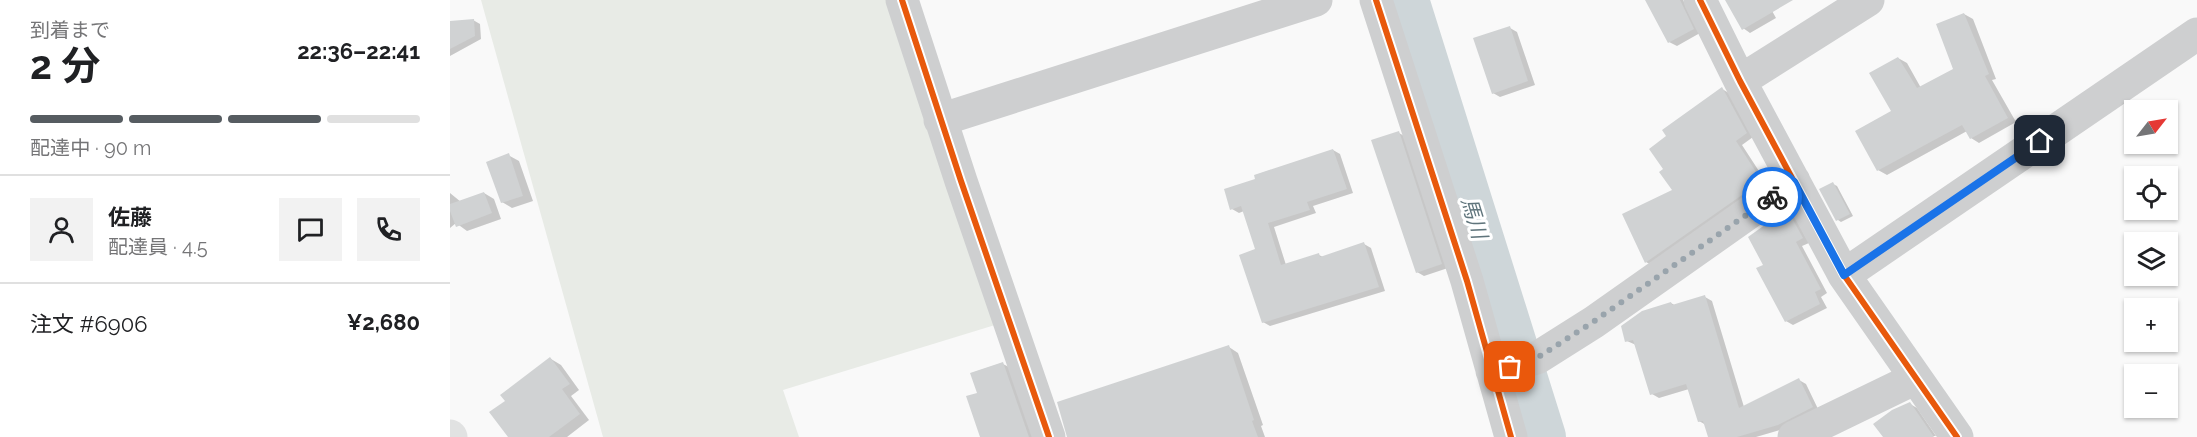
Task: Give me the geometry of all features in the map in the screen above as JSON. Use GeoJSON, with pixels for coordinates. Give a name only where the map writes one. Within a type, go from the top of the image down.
{"type":"FeatureCollection","features":[{"type":"Feature","properties":{"kind":"street"},"geometry":{"type":"LineString","coordinates":[[902,0],[940,120],[1049,437]]}},
{"type":"Feature","properties":{"kind":"street"},"geometry":{"type":"LineString","coordinates":[[940,120],[1316,0]]}},
{"type":"Feature","properties":{"kind":"street"},"geometry":{"type":"LineString","coordinates":[[1376,0],[1467,281],[1513,365],[1510,437]]}},
{"type":"Feature","properties":{"kind":"street"},"geometry":{"type":"LineString","coordinates":[[1700,0],[1740,81],[1844,275],[1957,437]]}},
{"type":"Feature","properties":{"kind":"street"},"geometry":{"type":"LineString","coordinates":[[1740,81],[1868,0]]}},
{"type":"Feature","properties":{"kind":"street"},"geometry":{"type":"LineString","coordinates":[[1844,275],[2197,34]]}},
{"type":"Feature","properties":{"kind":"street"},"geometry":{"type":"LineString","coordinates":[[1513,365],[1593,322],[1794,182]]}},
{"type":"Feature","properties":{"kind":"street"},"geometry":{"type":"LineString","coordinates":[[1794,437],[1916,378]]}},
{"type":"Feature","properties":{"kind":"shaded area"},"geometry":{"type":"Polygon","coordinates":[[[481,0],[889,0],[995,325],[783,390],[799,437],[603,437],[481,0]]]}},
{"type":"Feature","properties":{"kind":"building"},"geometry":{"type":"Polygon","coordinates":[[[1645,0],[1680,0],[1694,29],[1668,43],[1645,0]]]}},
{"type":"Feature","properties":{"kind":"building"},"geometry":{"type":"Polygon","coordinates":[[[1725,0],[1793,0],[1742,30],[1725,0]]]}},
{"type":"Feature","properties":{"kind":"building"},"geometry":{"type":"Polygon","coordinates":[[[1964,13],[1989,74],[1985,76],[2008,118],[1970,139],[1962,125],[1877,171],[1855,131],[1891,111],[1869,73],[1898,57],[1917,88],[1953,69],[1936,24],[1964,13]]]}},
{"type":"Feature","properties":{"kind":"building"},"geometry":{"type":"Polygon","coordinates":[[[474,19],[475,36],[450,49],[450,21],[474,19]]]}},
{"type":"Feature","properties":{"kind":"building"},"geometry":{"type":"Polygon","coordinates":[[[1510,26],[1528,81],[1492,94],[1473,38],[1510,26]]]}},
{"type":"Feature","properties":{"kind":"building"},"geometry":{"type":"Polygon","coordinates":[[[1722,87],[1747,133],[1736,141],[1762,181],[1645,263],[1622,214],[1672,190],[1659,172],[1663,169],[1649,149],[1666,136],[1662,130],[1722,87]]]}},
{"type":"Feature","properties":{"kind":"building"},"geometry":{"type":"Polygon","coordinates":[[[1399,131],[1442,264],[1416,273],[1371,140],[1399,131]]]}},
{"type":"Feature","properties":{"kind":"building"},"geometry":{"type":"Polygon","coordinates":[[[1333,149],[1347,189],[1307,202],[1310,210],[1268,223],[1281,265],[1319,253],[1320,257],[1364,242],[1379,287],[1262,323],[1239,255],[1255,249],[1241,206],[1230,210],[1224,189],[1255,179],[1254,175],[1333,149]]]}},
{"type":"Feature","properties":{"kind":"building"},"geometry":{"type":"Polygon","coordinates":[[[509,153],[523,196],[501,203],[486,162],[509,153]]]}},
{"type":"Feature","properties":{"kind":"building"},"geometry":{"type":"Polygon","coordinates":[[[1833,182],[1850,214],[1836,221],[1819,189],[1833,182]]]}},
{"type":"Feature","properties":{"kind":"building"},"geometry":{"type":"Polygon","coordinates":[[[484,192],[492,213],[456,227],[450,204],[484,192]]]}},
{"type":"Feature","properties":{"kind":"building"},"geometry":{"type":"Polygon","coordinates":[[[1787,209],[1803,238],[1796,242],[1821,289],[1815,292],[1820,304],[1785,322],[1756,268],[1763,265],[1748,237],[1787,209]]]}},
{"type":"Feature","properties":{"kind":"building"},"geometry":{"type":"Polygon","coordinates":[[[1705,295],[1739,408],[1799,378],[1813,407],[1778,425],[1737,437],[1708,437],[1703,421],[1698,422],[1686,384],[1650,395],[1633,340],[1625,342],[1621,326],[1642,311],[1705,295]]]}},
{"type":"Feature","properties":{"kind":"building"},"geometry":{"type":"Polygon","coordinates":[[[1229,345],[1258,437],[1067,437],[1057,402],[1229,345]]]}},
{"type":"Feature","properties":{"kind":"building"},"geometry":{"type":"Polygon","coordinates":[[[550,357],[570,384],[562,389],[580,414],[549,437],[508,437],[489,412],[505,401],[500,395],[550,357]]]}},
{"type":"Feature","properties":{"kind":"building"},"geometry":{"type":"Polygon","coordinates":[[[1003,362],[1029,437],[980,437],[966,396],[977,393],[970,373],[1003,362]]]}},
{"type":"Feature","properties":{"kind":"building"},"geometry":{"type":"Polygon","coordinates":[[[1910,402],[1934,437],[1883,437],[1873,424],[1892,410],[1910,402]]]}},
{"type":"Feature","properties":{"kind":"waterway","name":"馬川"},"geometry":{"type":"LineString","coordinates":[[1405,0],[1542,437]]}},
{"type":"Feature","properties":{"kind":"cycle path"},"geometry":{"type":"LineString","coordinates":[[902,0],[1049,437]]}},
{"type":"Feature","properties":{"kind":"cycle path"},"geometry":{"type":"LineString","coordinates":[[1376,0],[1467,281],[1511,437]]}},
{"type":"Feature","properties":{"kind":"cycle path"},"geometry":{"type":"LineString","coordinates":[[1700,0],[1740,81],[1844,275],[1957,437]]}},
{"type":"Feature","properties":{"kind":"way so far"},"geometry":{"type":"LineString","coordinates":[[1510,367],[1537,358],[1593,322],[1772,197]]}},
{"type":"Feature","properties":{"kind":"route"},"geometry":{"type":"LineString","coordinates":[[1772,197],[1794,182],[1844,275],[2040,141]]}}]}
